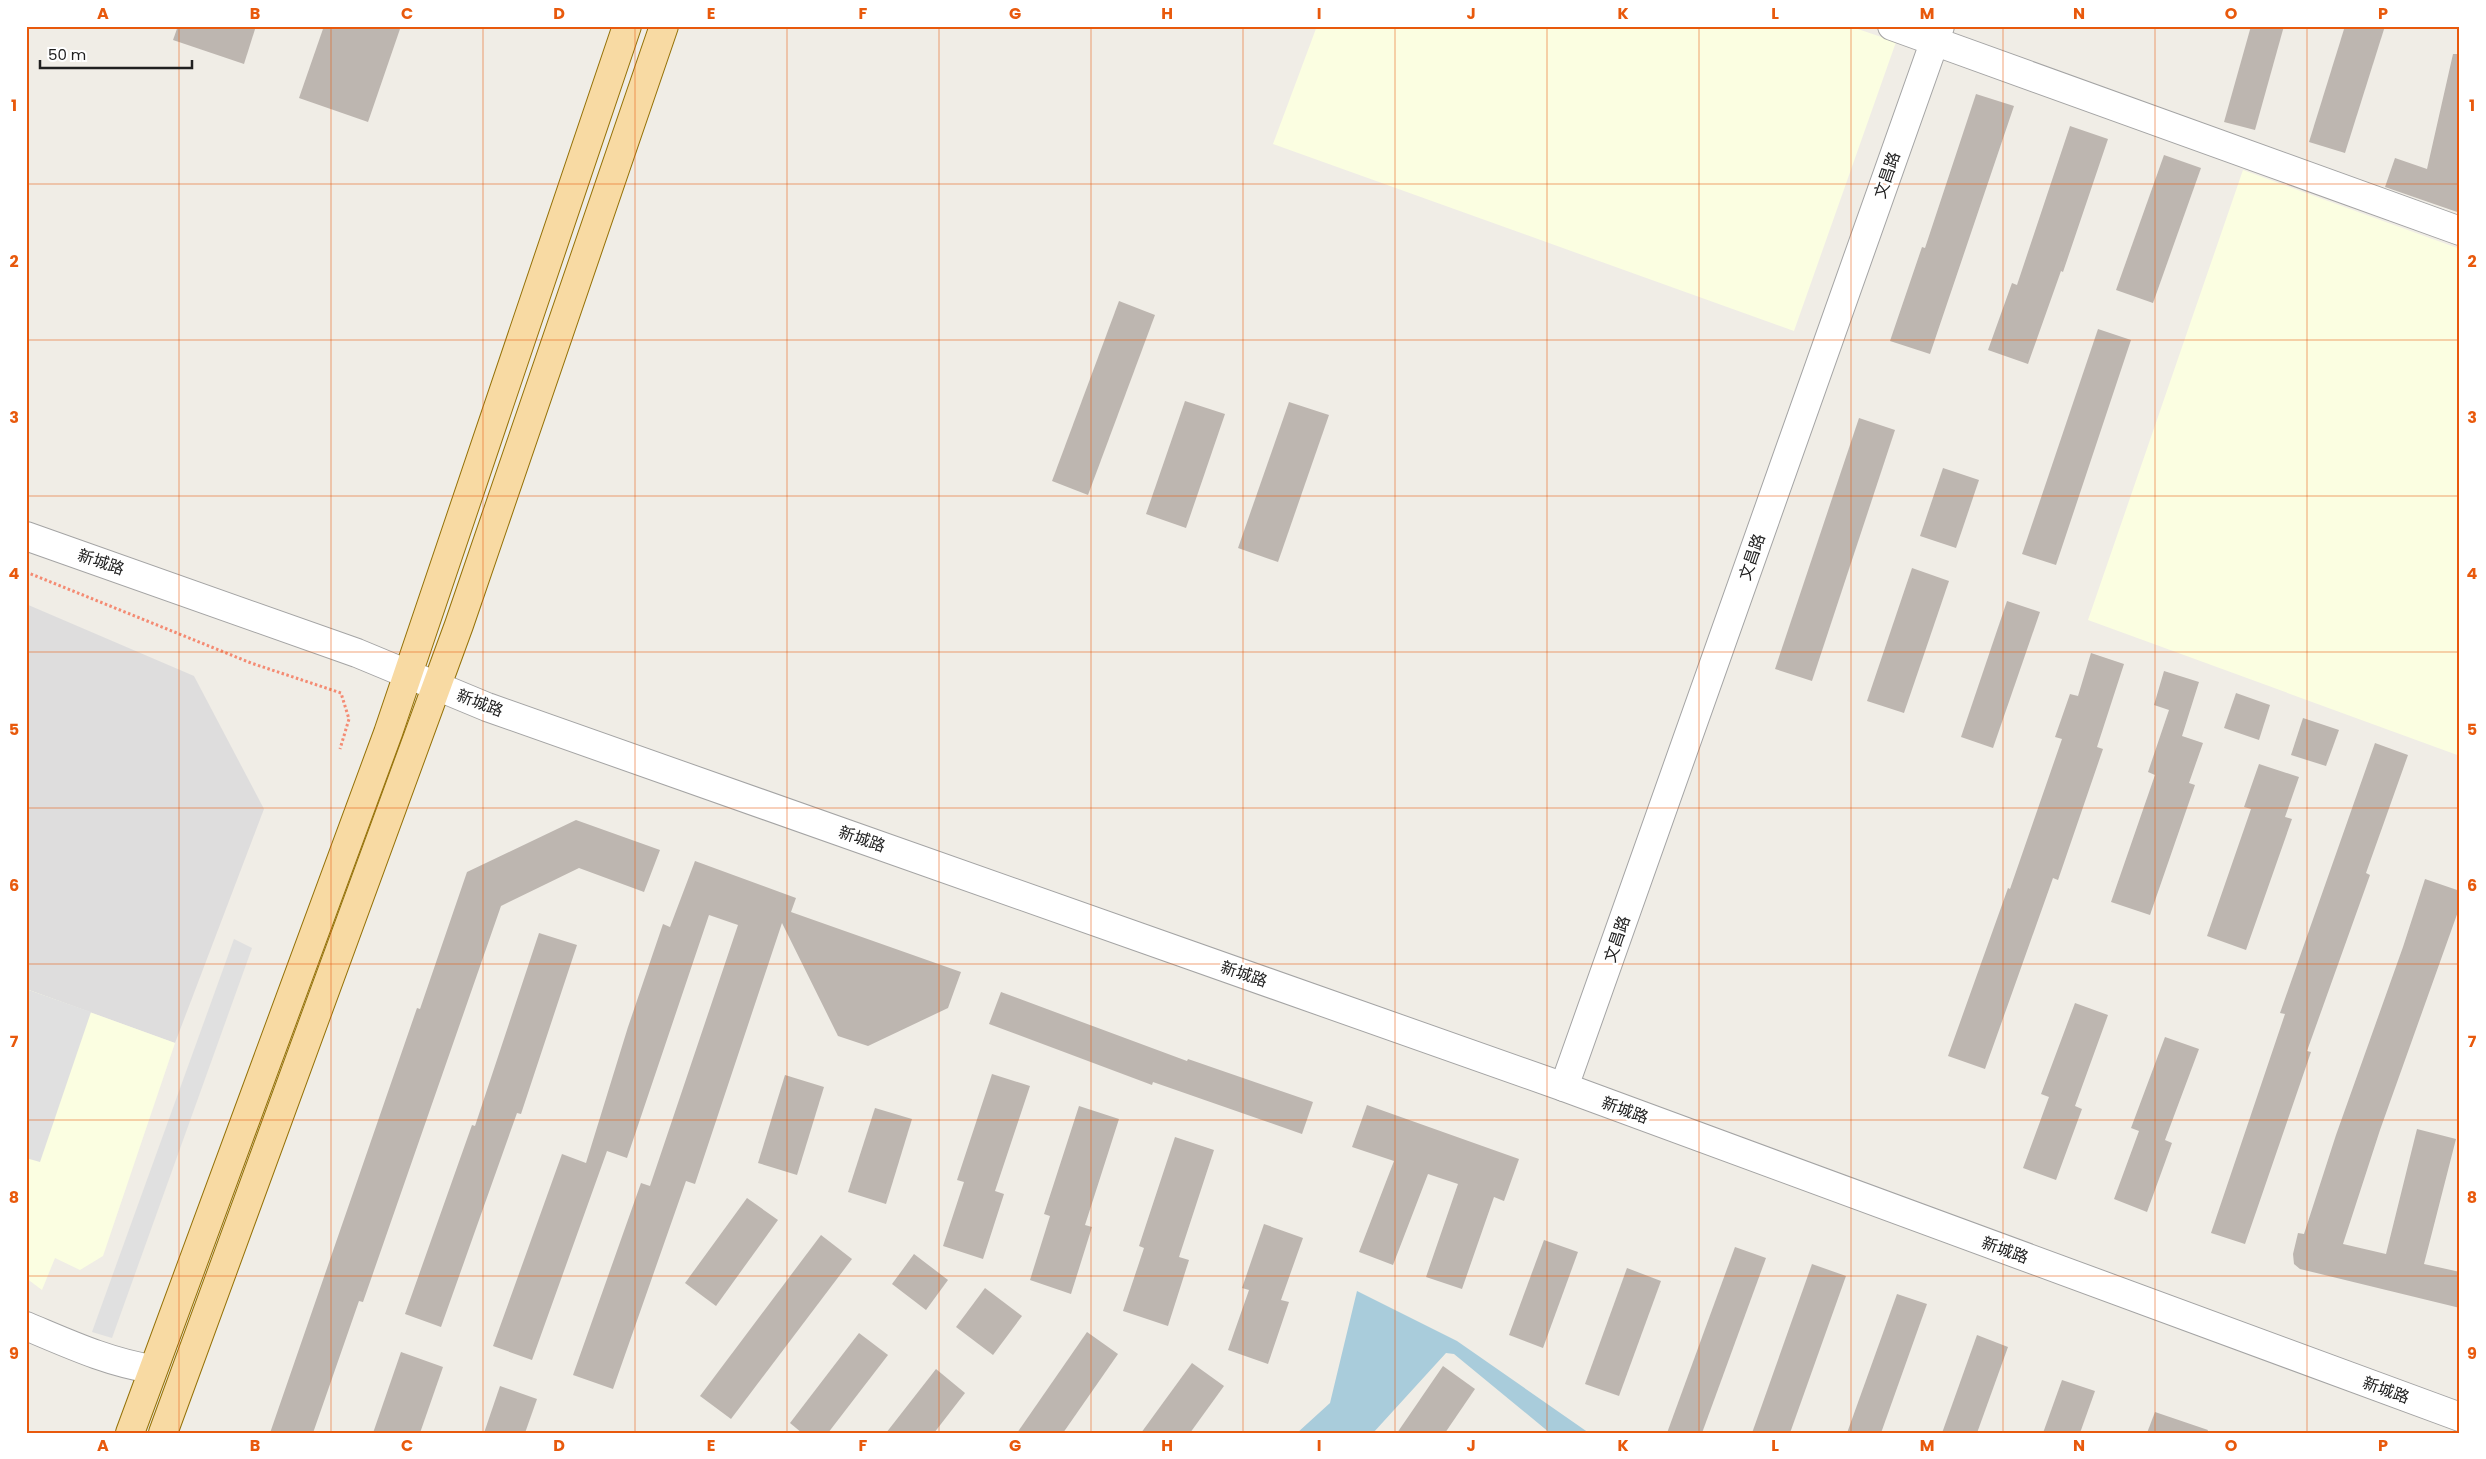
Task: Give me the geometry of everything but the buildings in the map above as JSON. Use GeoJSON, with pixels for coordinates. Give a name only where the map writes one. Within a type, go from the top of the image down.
{"type":"FeatureCollection","features":[{"type":"Feature","properties":{"kind":"main road"},"geometry":{"type":"LineString","coordinates":[[130,1433],[409,674],[627,26]]}},
{"type":"Feature","properties":{"kind":"main road"},"geometry":{"type":"LineString","coordinates":[[163,1433],[437,686],[664,26]]}},
{"type":"Feature","properties":{"kind":"street"},"geometry":{"type":"LineString","coordinates":[[1892,26],[1937,34],[2460,232]]}},
{"type":"Feature","properties":{"kind":"street","name":"文昌路"},"geometry":{"type":"LineString","coordinates":[[1564,1087],[1937,34]]}},
{"type":"Feature","properties":{"kind":"street","name":"新城路"},"geometry":{"type":"LineString","coordinates":[[26,536],[357,653],[496,710],[1564,1087],[2460,1417]]}},
{"type":"Feature","properties":{"kind":"street"},"geometry":{"type":"LineString","coordinates":[[26,1326],[98,1356],[126,1365],[152,1369]]}},
{"type":"Feature","properties":{"kind":"path"},"geometry":{"type":"LineString","coordinates":[[26,572],[251,663],[341,694],[350,719],[340,749]]}},
{"type":"Feature","properties":{"kind":"shaded area"},"geometry":{"type":"Polygon","coordinates":[[[1317,26],[1849,26],[1896,42],[1794,331],[1273,144],[1317,26]]]}},
{"type":"Feature","properties":{"kind":"shaded area"},"geometry":{"type":"Polygon","coordinates":[[[2243,170],[2460,249],[2460,756],[2088,620],[2243,170]]]}},
{"type":"Feature","properties":{"kind":"shaded area"},"geometry":{"type":"Polygon","coordinates":[[[26,604],[194,676],[264,809],[175,1043],[26,989],[26,604]]]}},
{"type":"Feature","properties":{"kind":"shaded area"},"geometry":{"type":"Polygon","coordinates":[[[234,939],[252,948],[112,1338],[92,1332],[234,939]]]}},
{"type":"Feature","properties":{"kind":"shaded area"},"geometry":{"type":"Polygon","coordinates":[[[26,989],[175,1043],[103,1256],[80,1270],[55,1258],[42,1290],[26,1278],[26,989]]]}},
{"type":"Feature","properties":{"kind":"shaded area"},"geometry":{"type":"Polygon","coordinates":[[[26,989],[91,1012],[40,1162],[26,1158],[26,989]]]}},
{"type":"Feature","properties":{"kind":"water"},"geometry":{"type":"Polygon","coordinates":[[[1357,1291],[1457,1341],[1589,1433],[1550,1433],[1454,1354],[1446,1353],[1373,1433],[1297,1433],[1330,1403],[1357,1291]]]}}]}
